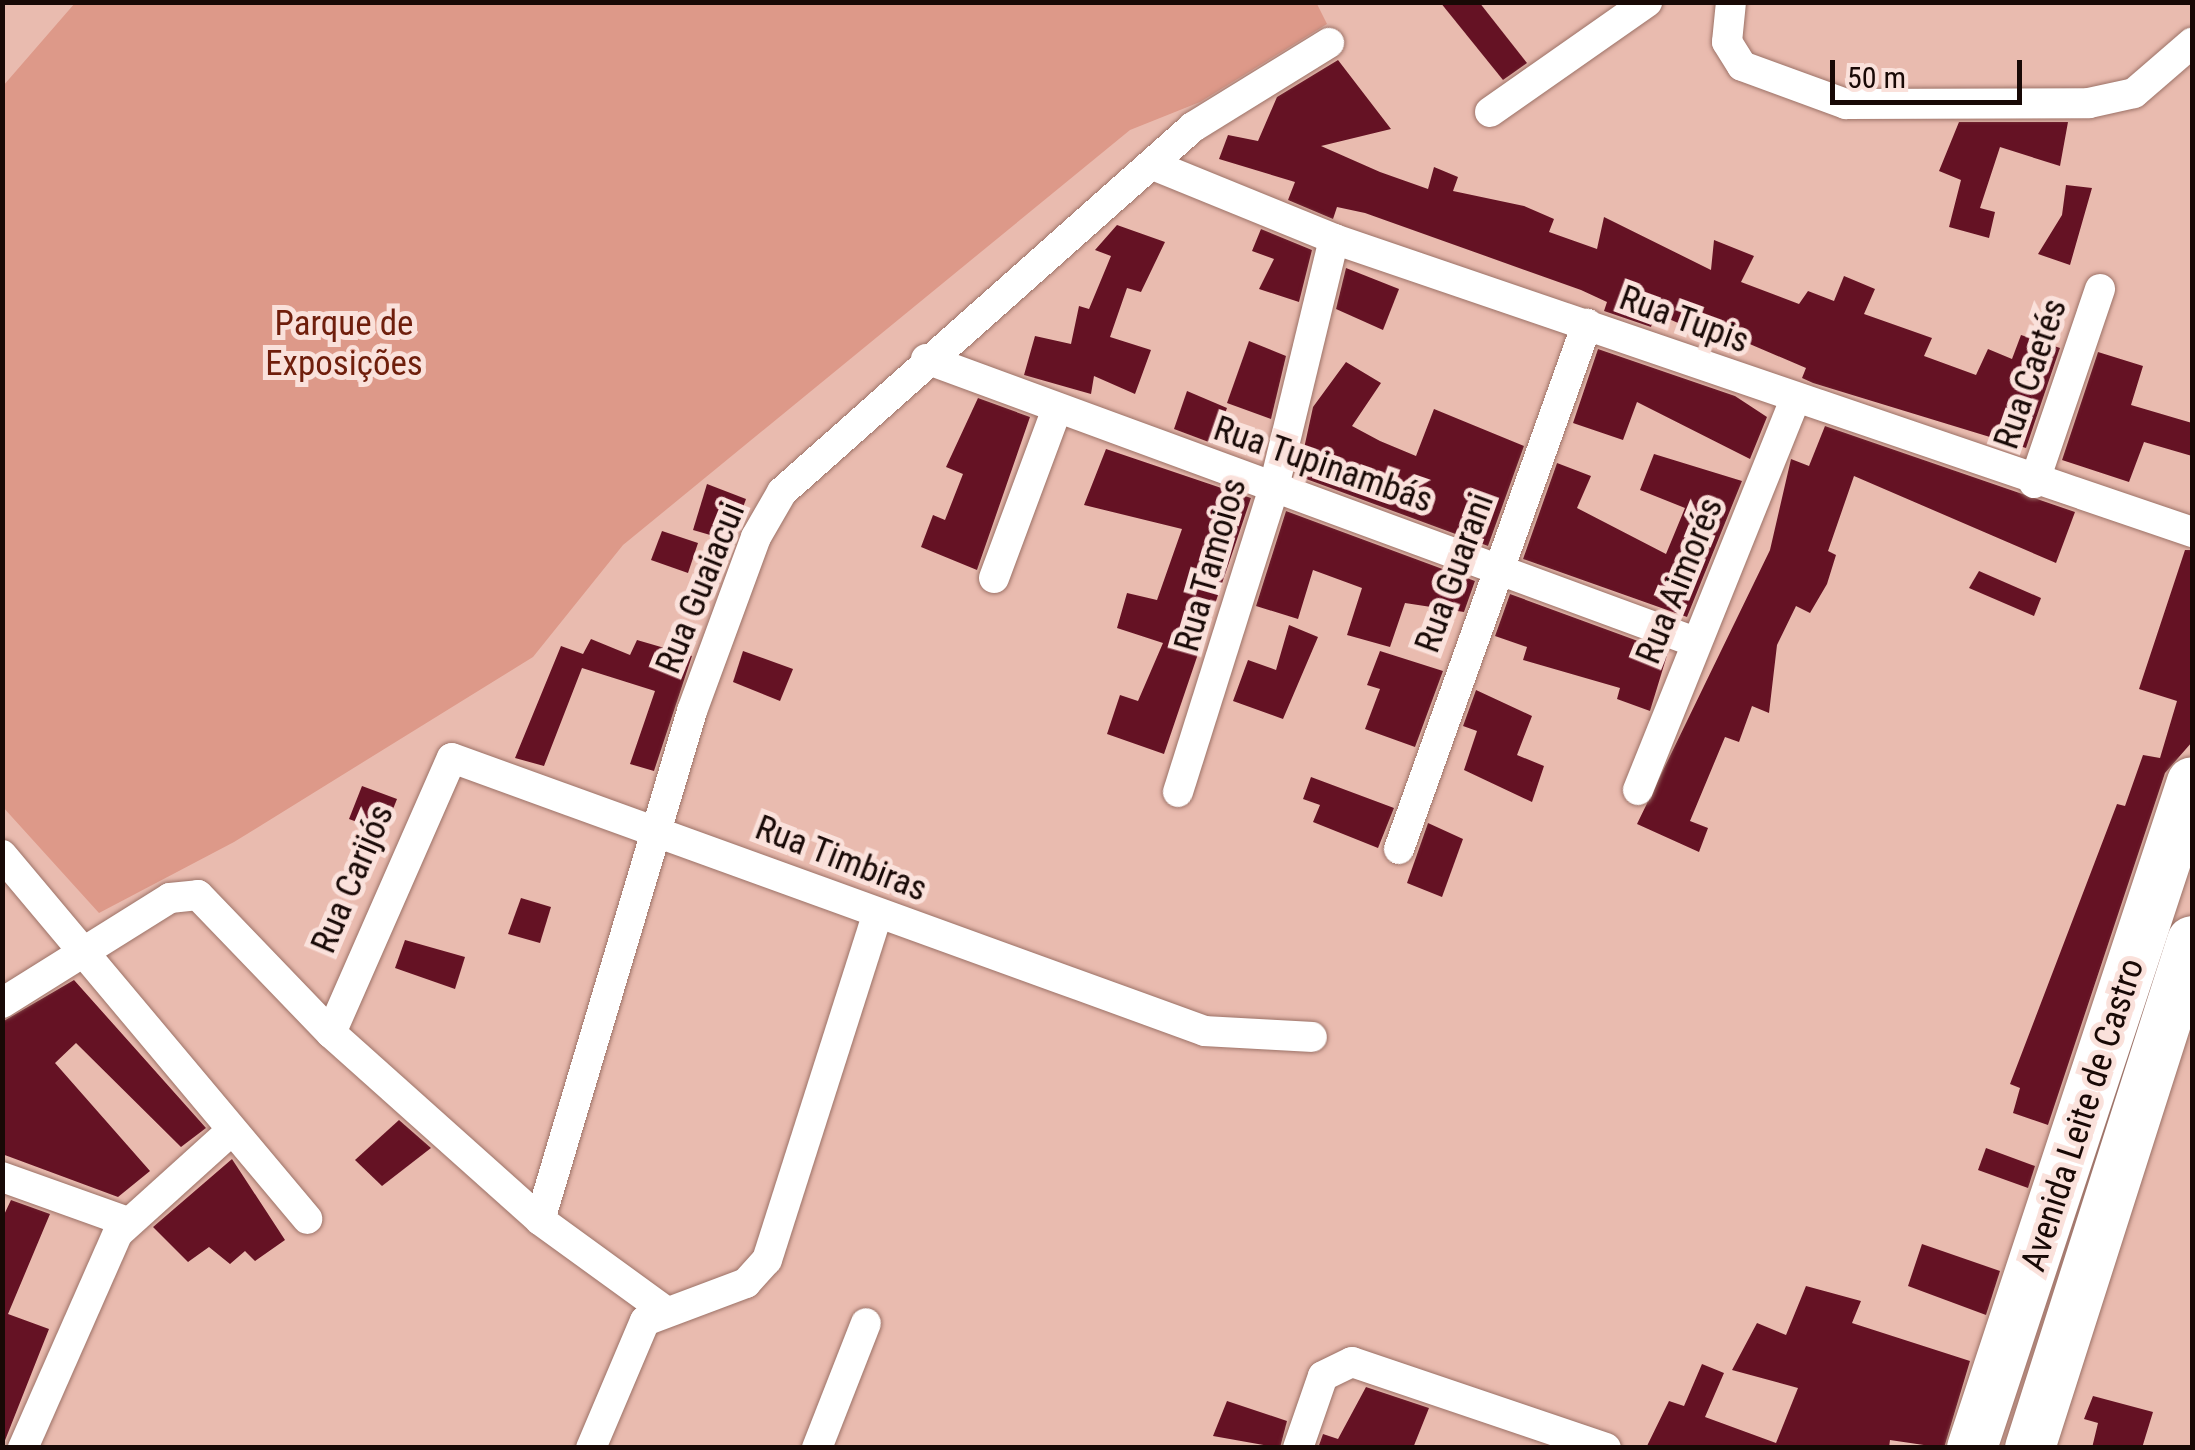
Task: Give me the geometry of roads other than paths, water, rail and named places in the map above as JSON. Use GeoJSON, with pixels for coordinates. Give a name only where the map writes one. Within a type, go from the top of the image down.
{"type":"FeatureCollection","features":[{"type":"Feature","properties":{"kind":"highway","name":"Avenida Leite de Castro"},"geometry":{"type":"LineString","coordinates":[[1972,1448],[2192,782]]}},
{"type":"Feature","properties":{"kind":"highway","name":"Avenida Leite de Castro"},"geometry":{"type":"LineString","coordinates":[[2030,1448],[2192,942]]}},
{"type":"Feature","properties":{"kind":"street"},"geometry":{"type":"LineString","coordinates":[[1490,112],[1647,2]]}},
{"type":"Feature","properties":{"kind":"street"},"geometry":{"type":"LineString","coordinates":[[1731,2],[1727,42],[1742,66],[1846,104],[2089,103],[2134,93],[2192,44]]}},
{"type":"Feature","properties":{"kind":"street","name":"Rua Guaiacui"},"geometry":{"type":"LineString","coordinates":[[540,1220],[655,829],[756,537],[812,461],[1193,127],[1329,43]]}},
{"type":"Feature","properties":{"kind":"street","name":"Rua Tupis"},"geometry":{"type":"LineString","coordinates":[[1153,165],[1334,239],[1588,324],[2034,483],[2192,532]]}},
{"type":"Feature","properties":{"kind":"street","name":"Rua Tamoios"},"geometry":{"type":"LineString","coordinates":[[1178,792],[1274,487],[1334,239]]}},
{"type":"Feature","properties":{"kind":"street","name":"Rua Caetés"},"geometry":{"type":"LineString","coordinates":[[2034,483],[2100,289]]}},
{"type":"Feature","properties":{"kind":"street","name":"Rua Guarani"},"geometry":{"type":"LineString","coordinates":[[1398,849],[1496,566],[1588,324]]}},
{"type":"Feature","properties":{"kind":"street","name":"Rua Tupinambás"},"geometry":{"type":"LineString","coordinates":[[926,359],[1056,411],[1496,566],[1694,642]]}},
{"type":"Feature","properties":{"kind":"street","name":"Rua Aimorés"},"geometry":{"type":"LineString","coordinates":[[1638,790],[1794,400]]}},
{"type":"Feature","properties":{"kind":"street"},"geometry":{"type":"LineString","coordinates":[[994,578],[1056,411]]}},
{"type":"Feature","properties":{"kind":"street","name":"Rua Timbiras"},"geometry":{"type":"LineString","coordinates":[[452,758],[1204,1031],[1312,1037]]}},
{"type":"Feature","properties":{"kind":"street","name":"Rua Carijós"},"geometry":{"type":"LineString","coordinates":[[332,1033],[452,758]]}},
{"type":"Feature","properties":{"kind":"street"},"geometry":{"type":"LineString","coordinates":[[2,855],[78,954],[307,1218]]}},
{"type":"Feature","properties":{"kind":"street"},"geometry":{"type":"LineString","coordinates":[[2,1003],[170,898],[198,896],[332,1033],[540,1220],[664,1310]]}},
{"type":"Feature","properties":{"kind":"street"},"geometry":{"type":"LineString","coordinates":[[591,1448],[634,1339],[664,1310],[746,1283],[767,1260],[878,913]]}},
{"type":"Feature","properties":{"kind":"street"},"geometry":{"type":"LineString","coordinates":[[23,1448],[88,1288],[128,1222],[231,1132]]}},
{"type":"Feature","properties":{"kind":"street"},"geometry":{"type":"LineString","coordinates":[[2,1177],[128,1222]]}},
{"type":"Feature","properties":{"kind":"street"},"geometry":{"type":"LineString","coordinates":[[816,1448],[866,1323]]}},
{"type":"Feature","properties":{"kind":"street"},"geometry":{"type":"LineString","coordinates":[[1298,1448],[1336,1363],[1606,1448]]}},
{"type":"Feature","properties":{"kind":"park label","name":"Parque de Exposições"},"geometry":{"type":"Point","coordinates":[344,344]}}]}
